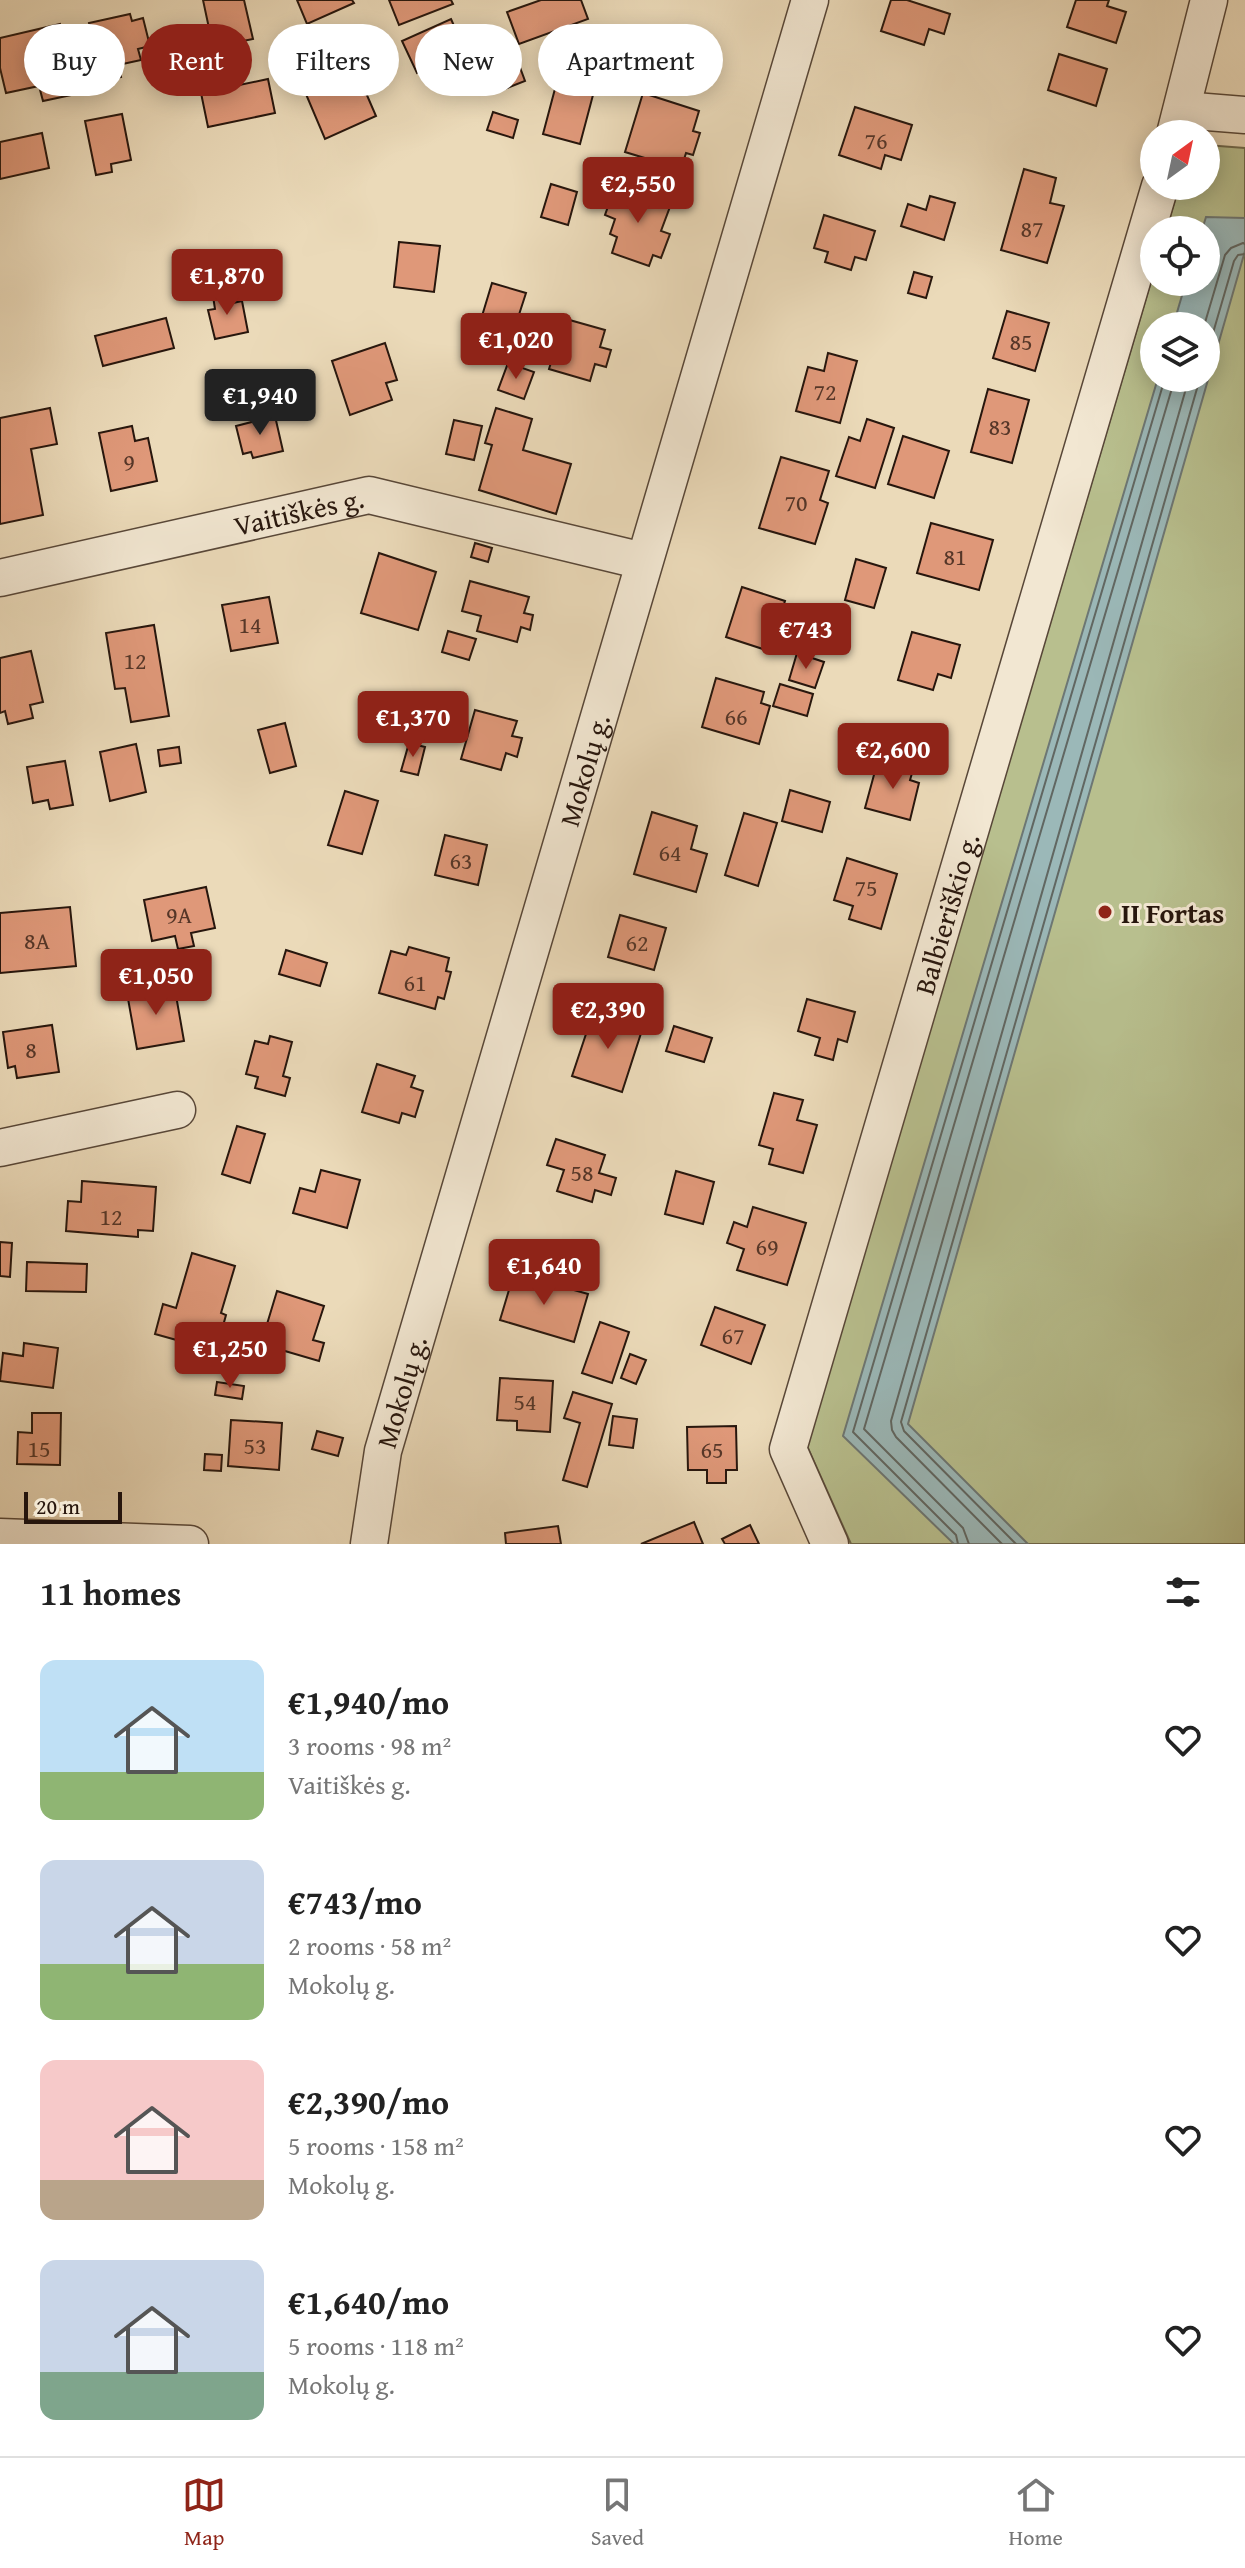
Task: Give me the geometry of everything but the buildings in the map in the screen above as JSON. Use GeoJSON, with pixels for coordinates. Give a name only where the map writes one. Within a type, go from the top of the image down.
{"type":"FeatureCollection","features":[{"type":"Feature","properties":{"kind":"street","name":"Mokolų g."},"geometry":{"type":"LineString","coordinates":[[369,1544],[383,1451],[810,0]]}},
{"type":"Feature","properties":{"kind":"street"},"geometry":{"type":"LineString","coordinates":[[1179,120],[1209,0]]}},
{"type":"Feature","properties":{"kind":"street"},"geometry":{"type":"LineString","coordinates":[[1198,120],[1245,115]]}},
{"type":"Feature","properties":{"kind":"street","name":"Balbieriškio g."},"geometry":{"type":"LineString","coordinates":[[830,1544],[788,1449],[1156,200]]}},
{"type":"Feature","properties":{"kind":"street","name":"Vaitiškės g."},"geometry":{"type":"LineString","coordinates":[[0,578],[369,495],[643,561]]}},
{"type":"Feature","properties":{"kind":"street"},"geometry":{"type":"LineString","coordinates":[[0,1148],[177,1110]]}},
{"type":"Feature","properties":{"kind":"street"},"geometry":{"type":"LineString","coordinates":[[0,1537],[190,1544]]}},
{"type":"Feature","properties":{"kind":"street"},"geometry":{"type":"LineString","coordinates":[[342,1544],[369,1544]]}},
{"type":"Feature","properties":{"kind":"green space","name":"II Fortas"},"geometry":{"type":"Polygon","coordinates":[[[1220,146],[1245,148],[1245,1544],[851,1544],[807,1446],[1140,318],[1140,392],[1220,392],[1220,312],[1142,312],[1147,296],[1220,296],[1220,216],[1170,216],[1175,200],[1220,200],[1220,146]]]}},
{"type":"Feature","properties":{"kind":"water"},"geometry":{"type":"Polygon","coordinates":[[[1220,217],[1245,218],[1245,251],[1220,338],[1220,312],[1177,312],[1182,296],[1220,296],[1220,217]]]}},
{"type":"Feature","properties":{"kind":"water"},"geometry":{"type":"Polygon","coordinates":[[[1154,392],[1204,392],[908,1424],[1028,1544],[954,1544],[843,1436],[1154,392]]]}},
{"type":"Feature","properties":{"kind":"place","name":"II Fortas"},"geometry":{"type":"Point","coordinates":[1105,912]}}]}
